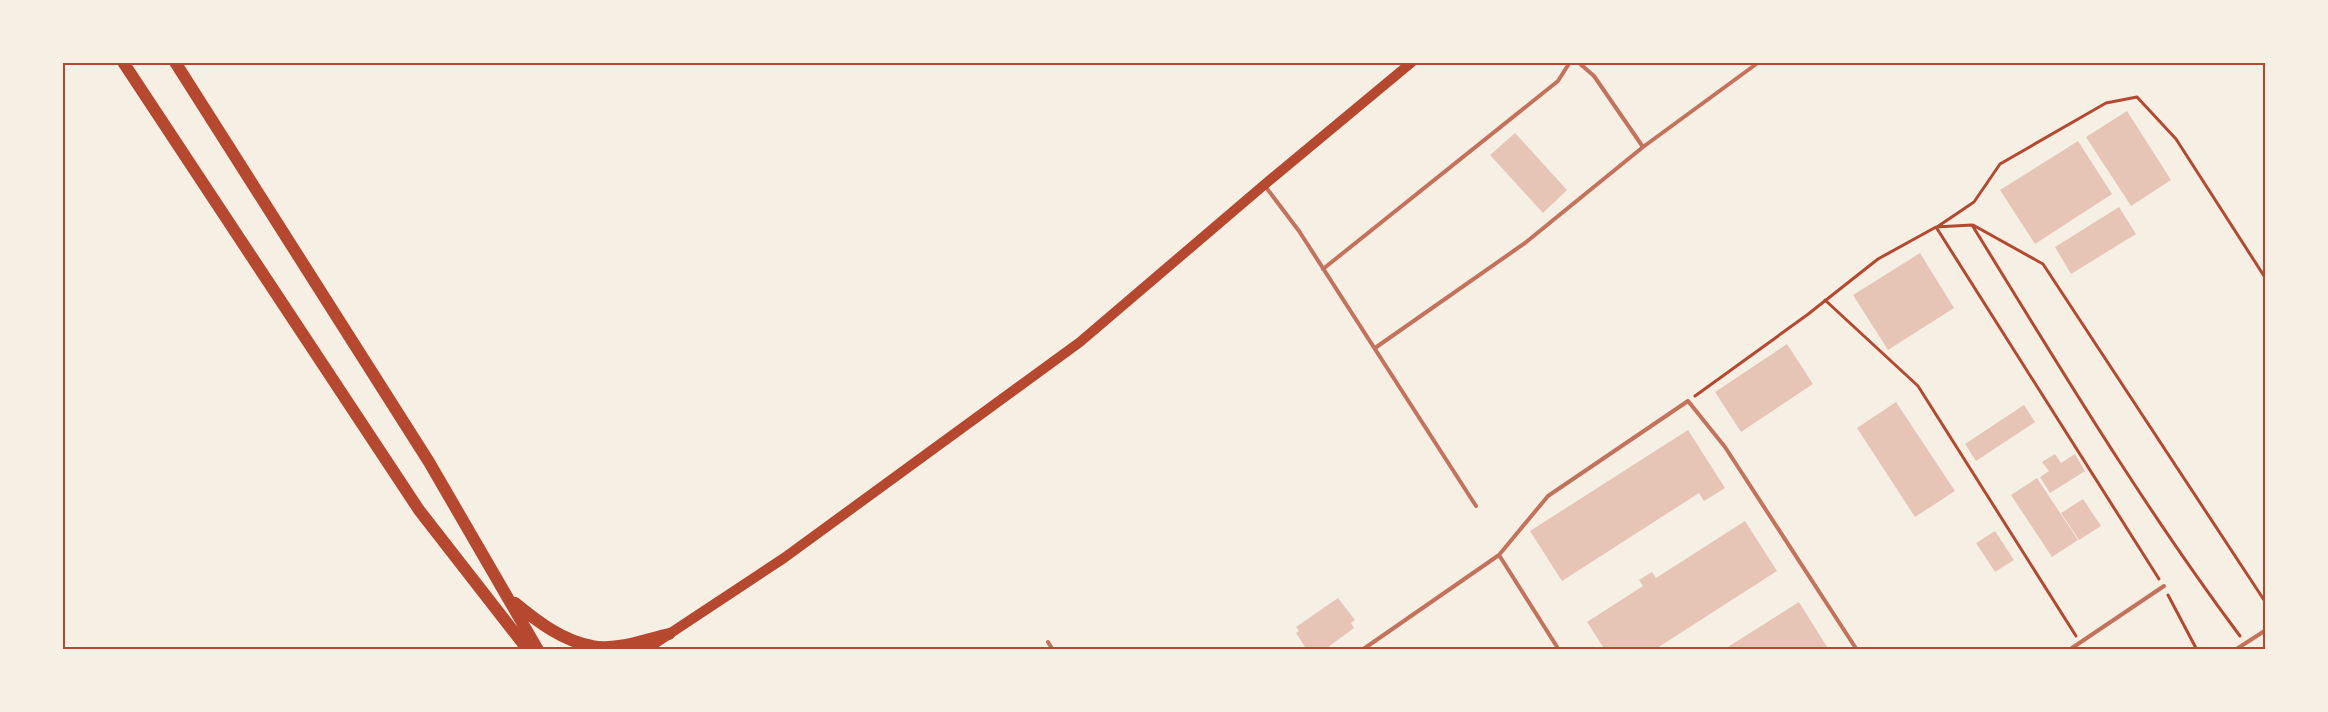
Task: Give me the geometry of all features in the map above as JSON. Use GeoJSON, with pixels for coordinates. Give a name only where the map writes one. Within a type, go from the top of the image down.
{"type":"FeatureCollection","features":[{"type":"Feature","properties":{"kind":"main road"},"geometry":{"type":"LineString","coordinates":[[123,62],[418,510],[528,650]]}},
{"type":"Feature","properties":{"kind":"main road"},"geometry":{"type":"LineString","coordinates":[[175,62],[430,462],[538,650]]}},
{"type":"Feature","properties":{"kind":"main road"},"geometry":{"type":"LineString","coordinates":[[645,650],[784,558],[1080,342],[1412,62]]}},
{"type":"Feature","properties":{"kind":"main road"},"geometry":{"type":"LineString","coordinates":[[507,596],[536,621],[564,637],[594,646],[616,646],[669,634]]}},
{"type":"Feature","properties":{"kind":"lane"},"geometry":{"type":"LineString","coordinates":[[1323,269],[1558,81],[1570,62]]}},
{"type":"Feature","properties":{"kind":"lane"},"geometry":{"type":"LineString","coordinates":[[1578,62],[1594,76],[1643,147]]}},
{"type":"Feature","properties":{"kind":"lane"},"geometry":{"type":"LineString","coordinates":[[1375,348],[1525,243],[1643,147],[1760,62]]}},
{"type":"Feature","properties":{"kind":"lane"},"geometry":{"type":"LineString","coordinates":[[1264,185],[1299,231],[1476,506]]}},
{"type":"Feature","properties":{"kind":"lane"},"geometry":{"type":"LineString","coordinates":[[1362,650],[1499,555],[1548,496],[1688,401],[1725,447],[1857,650]]}},
{"type":"Feature","properties":{"kind":"lane"},"geometry":{"type":"LineString","coordinates":[[1499,555],[1559,650]]}},
{"type":"Feature","properties":{"kind":"lane"},"geometry":{"type":"LineString","coordinates":[[2069,650],[2164,586]]}},
{"type":"Feature","properties":{"kind":"lane"},"geometry":{"type":"LineString","coordinates":[[2235,650],[2266,630]]}},
{"type":"Feature","properties":{"kind":"lane"},"geometry":{"type":"LineString","coordinates":[[1048,642],[1053,650]]}},
{"type":"Feature","properties":{"kind":"path"},"geometry":{"type":"LineString","coordinates":[[1688,401],[1878,259],[1936,227],[1974,202],[2000,164],[2106,103],[2137,97],[2176,138],[2266,279]]}},
{"type":"Feature","properties":{"kind":"path"},"geometry":{"type":"LineString","coordinates":[[1972,225],[2069,382],[2186,563],[2245,643]]}},
{"type":"Feature","properties":{"kind":"path"},"geometry":{"type":"LineString","coordinates":[[1936,227],[1972,225],[2043,264],[2266,603]]}},
{"type":"Feature","properties":{"kind":"path"},"geometry":{"type":"LineString","coordinates":[[1936,227],[2164,586],[2197,650]]}},
{"type":"Feature","properties":{"kind":"path"},"geometry":{"type":"LineString","coordinates":[[1825,300],[1918,386],[2080,642]]}},
{"type":"Feature","properties":{"kind":"building"},"geometry":{"type":"Polygon","coordinates":[[[2127,111],[2171,180],[2131,206],[2086,137],[2127,111]]]}},
{"type":"Feature","properties":{"kind":"building"},"geometry":{"type":"Polygon","coordinates":[[[1515,133],[1567,190],[1543,213],[1490,155],[1515,133]]]}},
{"type":"Feature","properties":{"kind":"building"},"geometry":{"type":"Polygon","coordinates":[[[2078,141],[2112,194],[2035,244],[2000,190],[2078,141]]]}},
{"type":"Feature","properties":{"kind":"building"},"geometry":{"type":"Polygon","coordinates":[[[2119,207],[2136,234],[2071,274],[2055,247],[2119,207]]]}},
{"type":"Feature","properties":{"kind":"building"},"geometry":{"type":"Polygon","coordinates":[[[1920,253],[1954,308],[1888,350],[1853,295],[1920,253]]]}},
{"type":"Feature","properties":{"kind":"building"},"geometry":{"type":"Polygon","coordinates":[[[1787,344],[1813,384],[1741,432],[1715,392],[1787,344]]]}},
{"type":"Feature","properties":{"kind":"building"},"geometry":{"type":"Polygon","coordinates":[[[1896,402],[1955,491],[1915,517],[1857,428],[1896,402]]]}},
{"type":"Feature","properties":{"kind":"building"},"geometry":{"type":"Polygon","coordinates":[[[2024,405],[2035,422],[1976,461],[1965,444],[2024,405]]]}},
{"type":"Feature","properties":{"kind":"building"},"geometry":{"type":"Polygon","coordinates":[[[1688,430],[1725,488],[1704,501],[1699,493],[1562,581],[1530,531],[1688,430]]]}},
{"type":"Feature","properties":{"kind":"building"},"geometry":{"type":"Polygon","coordinates":[[[2055,454],[2061,463],[2075,454],[2085,471],[2050,493],[2040,477],[2049,471],[2042,462],[2055,454]]]}},
{"type":"Feature","properties":{"kind":"building"},"geometry":{"type":"Polygon","coordinates":[[[2037,478],[2078,540],[2052,557],[2011,495],[2037,478]]]}},
{"type":"Feature","properties":{"kind":"building"},"geometry":{"type":"Polygon","coordinates":[[[2083,499],[2101,526],[2079,540],[2061,513],[2083,499]]]}},
{"type":"Feature","properties":{"kind":"building"},"geometry":{"type":"Polygon","coordinates":[[[1745,521],[1777,571],[1654,650],[1605,650],[1587,622],[1643,586],[1639,580],[1652,572],[1656,578],[1745,521]]]}},
{"type":"Feature","properties":{"kind":"building"},"geometry":{"type":"Polygon","coordinates":[[[1995,531],[2014,560],[1995,572],[1976,543],[1995,531]]]}},
{"type":"Feature","properties":{"kind":"building"},"geometry":{"type":"Polygon","coordinates":[[[1338,598],[1355,620],[1351,623],[1354,628],[1324,650],[1307,650],[1296,633],[1299,631],[1296,627],[1338,598]]]}},
{"type":"Feature","properties":{"kind":"building"},"geometry":{"type":"Polygon","coordinates":[[[1799,602],[1829,650],[1723,650],[1799,602]]]}}]}
